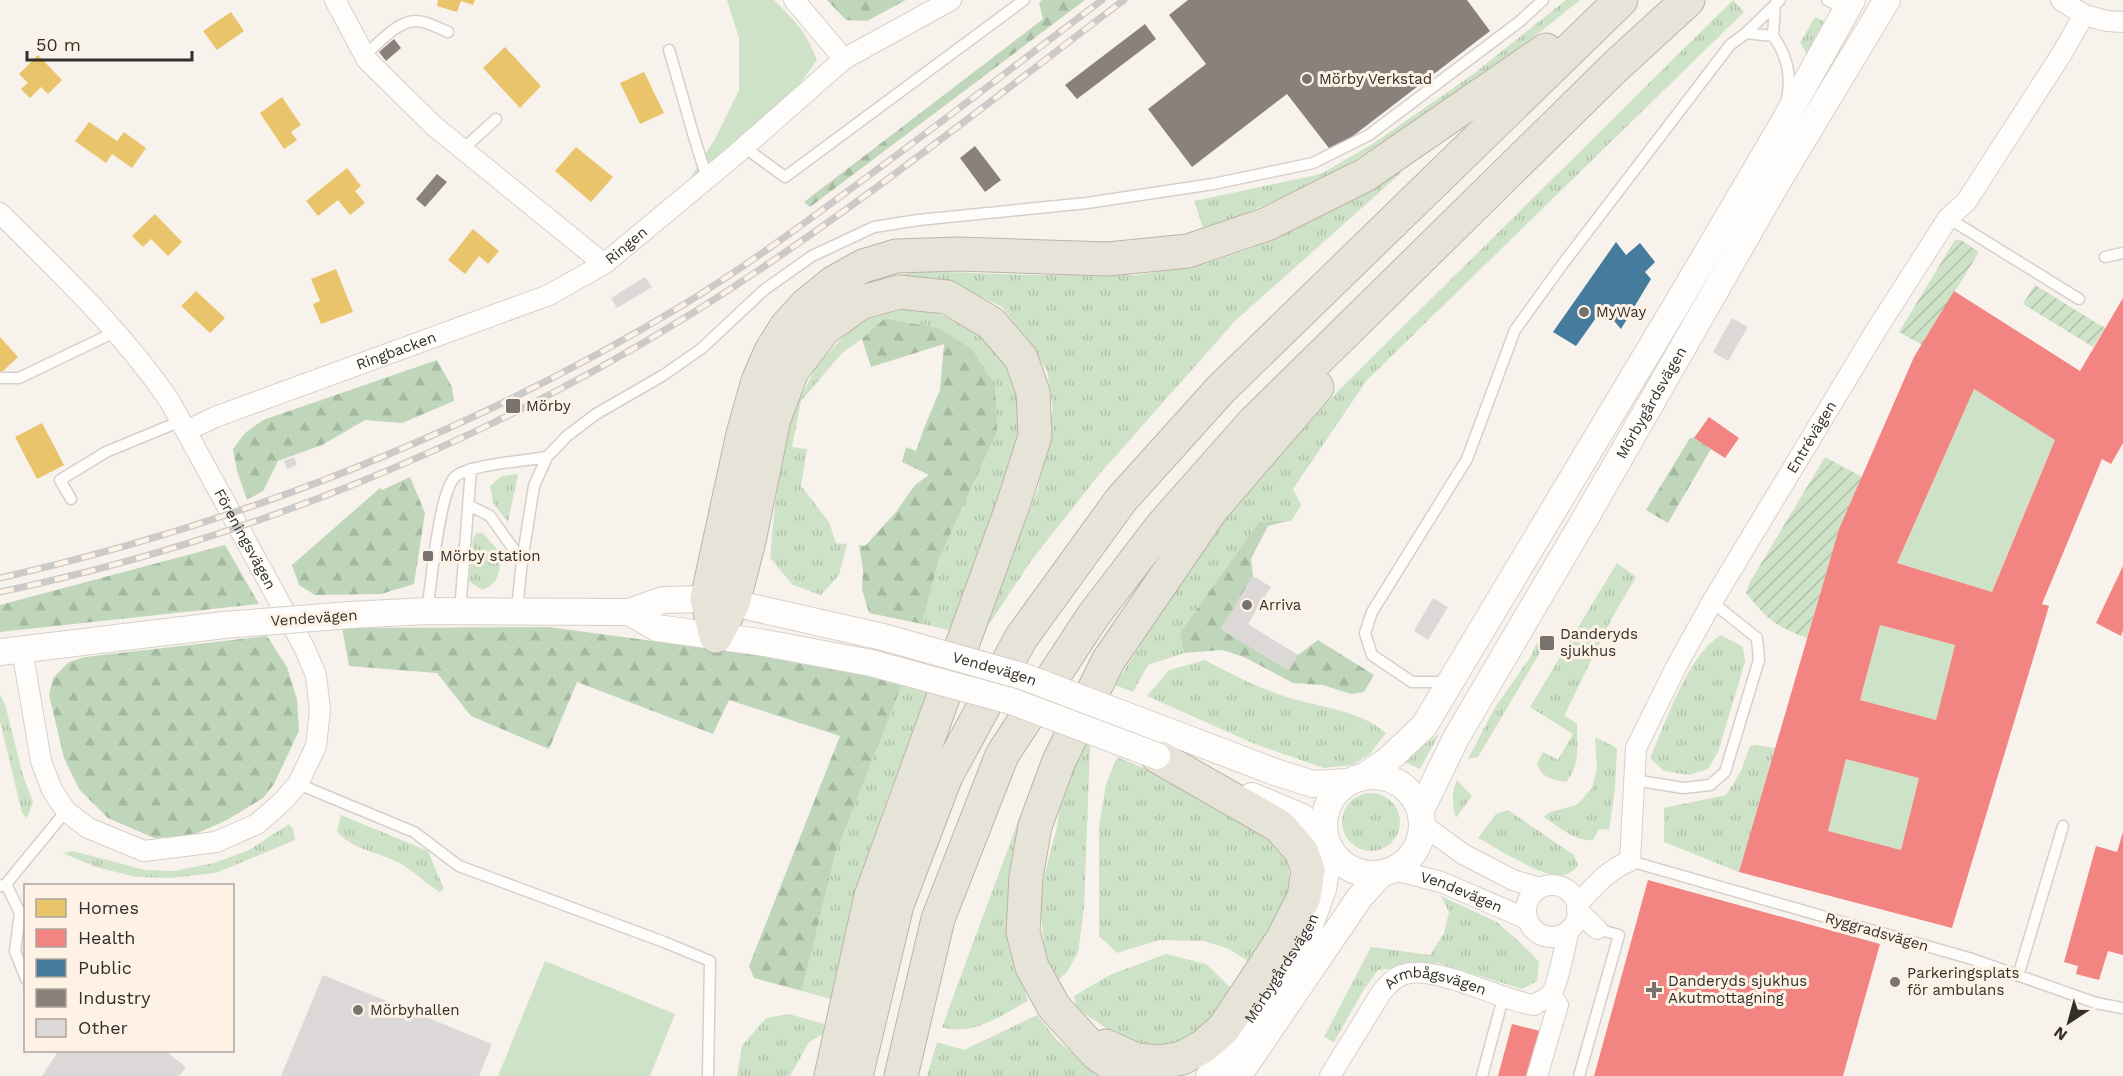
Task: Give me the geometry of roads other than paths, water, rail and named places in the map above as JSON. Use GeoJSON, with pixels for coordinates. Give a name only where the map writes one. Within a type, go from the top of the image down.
{"type":"FeatureCollection","features":[{"type":"Feature","properties":{"kind":"highway"},"geometry":{"type":"LineString","coordinates":[[716,636],[743,434],[758,381],[771,351],[786,327],[807,304],[833,283],[863,266],[896,256],[959,254],[1108,259],[1188,250],[1267,224],[1365,175],[1620,0]]}},
{"type":"Feature","properties":{"kind":"highway"},"geometry":{"type":"LineString","coordinates":[[856,1076],[897,904],[946,776],[1021,638],[1121,500],[1221,389],[1620,0]]}},
{"type":"Feature","properties":{"kind":"highway"},"geometry":{"type":"LineString","coordinates":[[901,1076],[938,919],[1002,755],[1093,616],[1161,528],[1253,423],[1607,74],[1688,0]]}},
{"type":"Feature","properties":{"kind":"highway"},"geometry":{"type":"LineString","coordinates":[[720,601],[749,541],[774,419],[792,372],[824,329],[860,303],[899,292],[947,297],[991,322],[1021,358],[1033,392],[1035,435],[1014,502],[871,896],[831,1076]]}},
{"type":"Feature","properties":{"kind":"highway"},"geometry":{"type":"LineString","coordinates":[[1129,1076],[1098,1054],[1054,1007],[1032,967],[1023,932],[1026,877],[1035,826],[1059,761],[1108,661],[1212,508],[1335,367],[1362,315]]}},
{"type":"Feature","properties":{"kind":"highway"},"geometry":{"type":"LineString","coordinates":[[1077,1032],[1136,1060],[1160,1062],[1182,1058],[1204,1046],[1224,1028],[1282,940],[1304,897],[1308,870],[1301,850],[1279,826],[1160,743]]}},
{"type":"Feature","properties":{"kind":"street","name":"Ringen"},"geometry":{"type":"LineString","coordinates":[[335,0],[373,60],[434,126],[604,264],[744,147],[844,59],[951,0]]}},
{"type":"Feature","properties":{"kind":"street"},"geometry":{"type":"LineString","coordinates":[[794,0],[844,59]]}},
{"type":"Feature","properties":{"kind":"street","name":"Mörbygårdsvägen"},"geometry":{"type":"LineString","coordinates":[[1422,817],[1456,738],[1586,517],[1772,191],[1887,0]]}},
{"type":"Feature","properties":{"kind":"street","name":"Mörbygårdsvägen"},"geometry":{"type":"LineString","coordinates":[[1357,778],[1388,760],[1424,726],[1780,127],[1842,3]]}},
{"type":"Feature","properties":{"kind":"street"},"geometry":{"type":"LineString","coordinates":[[2072,5],[2107,21],[2123,21]]}},
{"type":"Feature","properties":{"kind":"street","name":"Entrévägen"},"geometry":{"type":"LineString","coordinates":[[1630,861],[1636,748],[1676,667],[1712,602],[1875,332],[1948,218],[1966,202],[2061,55],[2072,5]]}},
{"type":"Feature","properties":{"kind":"street","name":"Föreningsvägen"},"geometry":{"type":"LineString","coordinates":[[0,213],[95,308],[145,366],[183,426],[304,647],[316,675],[321,710],[316,746],[298,784],[282,802],[256,824],[216,842],[171,849],[144,850],[88,828],[66,811],[52,790],[41,761],[11,650]]}},
{"type":"Feature","properties":{"kind":"street","name":"Ringbacken"},"geometry":{"type":"LineString","coordinates":[[183,426],[215,417],[549,295],[604,264]]}},
{"type":"Feature","properties":{"kind":"street","name":"Vendevägen"},"geometry":{"type":"LineString","coordinates":[[11,650],[224,625],[350,615],[427,611],[629,612],[663,600],[720,601],[883,637],[1022,676],[1160,743],[1302,817],[1326,841]]}},
{"type":"Feature","properties":{"kind":"street","name":"Vendevägen"},"geometry":{"type":"LineString","coordinates":[[629,612],[657,628],[759,642],[871,663],[1312,784],[1357,778]]}},
{"type":"Feature","properties":{"kind":"street"},"geometry":{"type":"LineString","coordinates":[[1357,778],[1390,778],[1412,794],[1422,817],[1420,842],[1410,858],[1388,872],[1357,872],[1340,862],[1326,841],[1324,816],[1331,797],[1357,778]]}},
{"type":"Feature","properties":{"kind":"street","name":"Vendevägen"},"geometry":{"type":"LineString","coordinates":[[1422,817],[1473,859],[1513,880],[1540,888]]}},
{"type":"Feature","properties":{"kind":"street","name":"Mörbygårdsvägen"},"geometry":{"type":"LineString","coordinates":[[1209,1076],[1254,1013],[1310,925],[1323,889],[1326,841]]}},
{"type":"Feature","properties":{"kind":"street"},"geometry":{"type":"LineString","coordinates":[[1541,934],[1555,937],[1574,918],[1602,878],[1616,866],[1630,861]]}},
{"type":"Feature","properties":{"kind":"street","name":"Vendevägen"},"geometry":{"type":"LineString","coordinates":[[1388,872],[1441,882],[1527,918]]}},
{"type":"Feature","properties":{"kind":"street","name":"Mörbygårdsvägen"},"geometry":{"type":"LineString","coordinates":[[1239,1076],[1360,897],[1388,872]]}},
{"type":"Feature","properties":{"kind":"street"},"geometry":{"type":"LineString","coordinates":[[1564,889],[1602,878]]}},
{"type":"Feature","properties":{"kind":"street"},"geometry":{"type":"LineString","coordinates":[[1537,1076],[1558,1005],[1551,995],[1559,975],[1560,961],[1574,918],[1574,897],[1564,889],[1553,885],[1540,888],[1531,895],[1527,903],[1527,918],[1560,961]]}},
{"type":"Feature","properties":{"kind":"street"},"geometry":{"type":"LineString","coordinates":[[1574,918],[1597,929]]}},
{"type":"Feature","properties":{"kind":"street","name":"Armbågsvägen"},"geometry":{"type":"LineString","coordinates":[[1330,1076],[1381,993],[1391,982],[1402,975],[1417,972],[1445,976],[1503,998],[1534,1005],[1551,995]]}},
{"type":"Feature","properties":{"kind":"lane"},"geometry":{"type":"LineString","coordinates":[[744,147],[785,177],[1024,0]]}},
{"type":"Feature","properties":{"kind":"lane"},"geometry":{"type":"LineString","coordinates":[[517,611],[534,486],[547,458],[567,436],[596,414],[663,376],[701,349],[764,290],[812,256],[874,226],[1098,201],[1213,184],[1313,163],[1369,135],[1519,22],[1543,0]]}},
{"type":"Feature","properties":{"kind":"lane"},"geometry":{"type":"LineString","coordinates":[[1451,682],[1412,682],[1372,656],[1365,633],[1372,612],[1467,459],[1515,330],[1730,45],[1746,33],[1777,2]]}},
{"type":"Feature","properties":{"kind":"lane"},"geometry":{"type":"LineString","coordinates":[[1777,2],[1773,36],[1783,50],[1791,82],[1780,127]]}},
{"type":"Feature","properties":{"kind":"lane"},"geometry":{"type":"LineString","coordinates":[[373,60],[399,26],[414,21],[431,24],[448,32]]}},
{"type":"Feature","properties":{"kind":"lane"},"geometry":{"type":"LineString","coordinates":[[1746,33],[1773,36]]}},
{"type":"Feature","properties":{"kind":"lane"},"geometry":{"type":"LineString","coordinates":[[669,50],[683,93],[693,137],[707,177]]}},
{"type":"Feature","properties":{"kind":"lane"},"geometry":{"type":"LineString","coordinates":[[462,150],[496,119]]}},
{"type":"Feature","properties":{"kind":"lane"},"geometry":{"type":"LineString","coordinates":[[1948,218],[2079,299]]}},
{"type":"Feature","properties":{"kind":"lane"},"geometry":{"type":"LineString","coordinates":[[2105,257],[2123,253]]}},
{"type":"Feature","properties":{"kind":"lane"},"geometry":{"type":"LineString","coordinates":[[0,378],[19,378],[115,332]]}},
{"type":"Feature","properties":{"kind":"lane"},"geometry":{"type":"LineString","coordinates":[[71,499],[60,480],[106,452],[183,426]]}},
{"type":"Feature","properties":{"kind":"lane"},"geometry":{"type":"LineString","coordinates":[[427,611],[440,519],[448,485],[456,476],[471,470],[547,458]]}},
{"type":"Feature","properties":{"kind":"lane"},"geometry":{"type":"LineString","coordinates":[[460,612],[471,470]]}},
{"type":"Feature","properties":{"kind":"lane"},"geometry":{"type":"LineString","coordinates":[[470,506],[490,516],[522,561]]}},
{"type":"Feature","properties":{"kind":"lane"},"geometry":{"type":"LineString","coordinates":[[1634,780],[1683,788],[1710,785],[1725,772],[1759,660],[1757,638],[1712,602]]}},
{"type":"Feature","properties":{"kind":"lane"},"geometry":{"type":"LineString","coordinates":[[298,784],[414,832],[459,866],[711,961],[708,1076]]}},
{"type":"Feature","properties":{"kind":"lane"},"geometry":{"type":"LineString","coordinates":[[24,974],[15,951],[23,915],[3,885],[66,811]]}},
{"type":"Feature","properties":{"kind":"lane"},"geometry":{"type":"LineString","coordinates":[[2018,976],[2063,826]]}},
{"type":"Feature","properties":{"kind":"lane","name":"Ryggradsvägen"},"geometry":{"type":"LineString","coordinates":[[1630,861],[1972,959],[2096,1003],[2123,1008]]}},
{"type":"Feature","properties":{"kind":"lane"},"geometry":{"type":"LineString","coordinates":[[1579,1076],[1619,935],[1597,929]]}},
{"type":"Feature","properties":{"kind":"lane"},"geometry":{"type":"LineString","coordinates":[[1482,1076],[1503,998]]}},
{"type":"Feature","properties":{"kind":"railway"},"geometry":{"type":"LineString","coordinates":[[0,578],[90,556],[179,530],[352,469],[521,394],[603,351],[683,305],[762,253],[890,160],[1102,0]]}},
{"type":"Feature","properties":{"kind":"railway"},"geometry":{"type":"LineString","coordinates":[[0,592],[91,571],[270,516],[358,483],[528,406],[611,361],[747,278],[857,202],[1124,0]]}},
{"type":"Feature","properties":{"kind":"place","name":"Mörby Verkstad"},"geometry":{"type":"Point","coordinates":[1307,79]}},
{"type":"Feature","properties":{"kind":"place","name":"MyWay"},"geometry":{"type":"Point","coordinates":[1584,312]}},
{"type":"Feature","properties":{"kind":"place","name":"Mörby"},"geometry":{"type":"Point","coordinates":[513,406]}},
{"type":"Feature","properties":{"kind":"place","name":"Mörby station"},"geometry":{"type":"Point","coordinates":[428,556]}},
{"type":"Feature","properties":{"kind":"place","name":"Arriva"},"geometry":{"type":"Point","coordinates":[1247,605]}},
{"type":"Feature","properties":{"kind":"place","name":"Danderyds sjukhus"},"geometry":{"type":"Point","coordinates":[1547,643]}},
{"type":"Feature","properties":{"kind":"place","name":"Parkeringsplats för ambulans"},"geometry":{"type":"Point","coordinates":[1895,982]}},
{"type":"Feature","properties":{"kind":"place","name":"Danderyds sjukhus Akutmottagning"},"geometry":{"type":"Point","coordinates":[1654,990]}},
{"type":"Feature","properties":{"kind":"place","name":"Mörbyhallen"},"geometry":{"type":"Point","coordinates":[358,1010]}}]}
